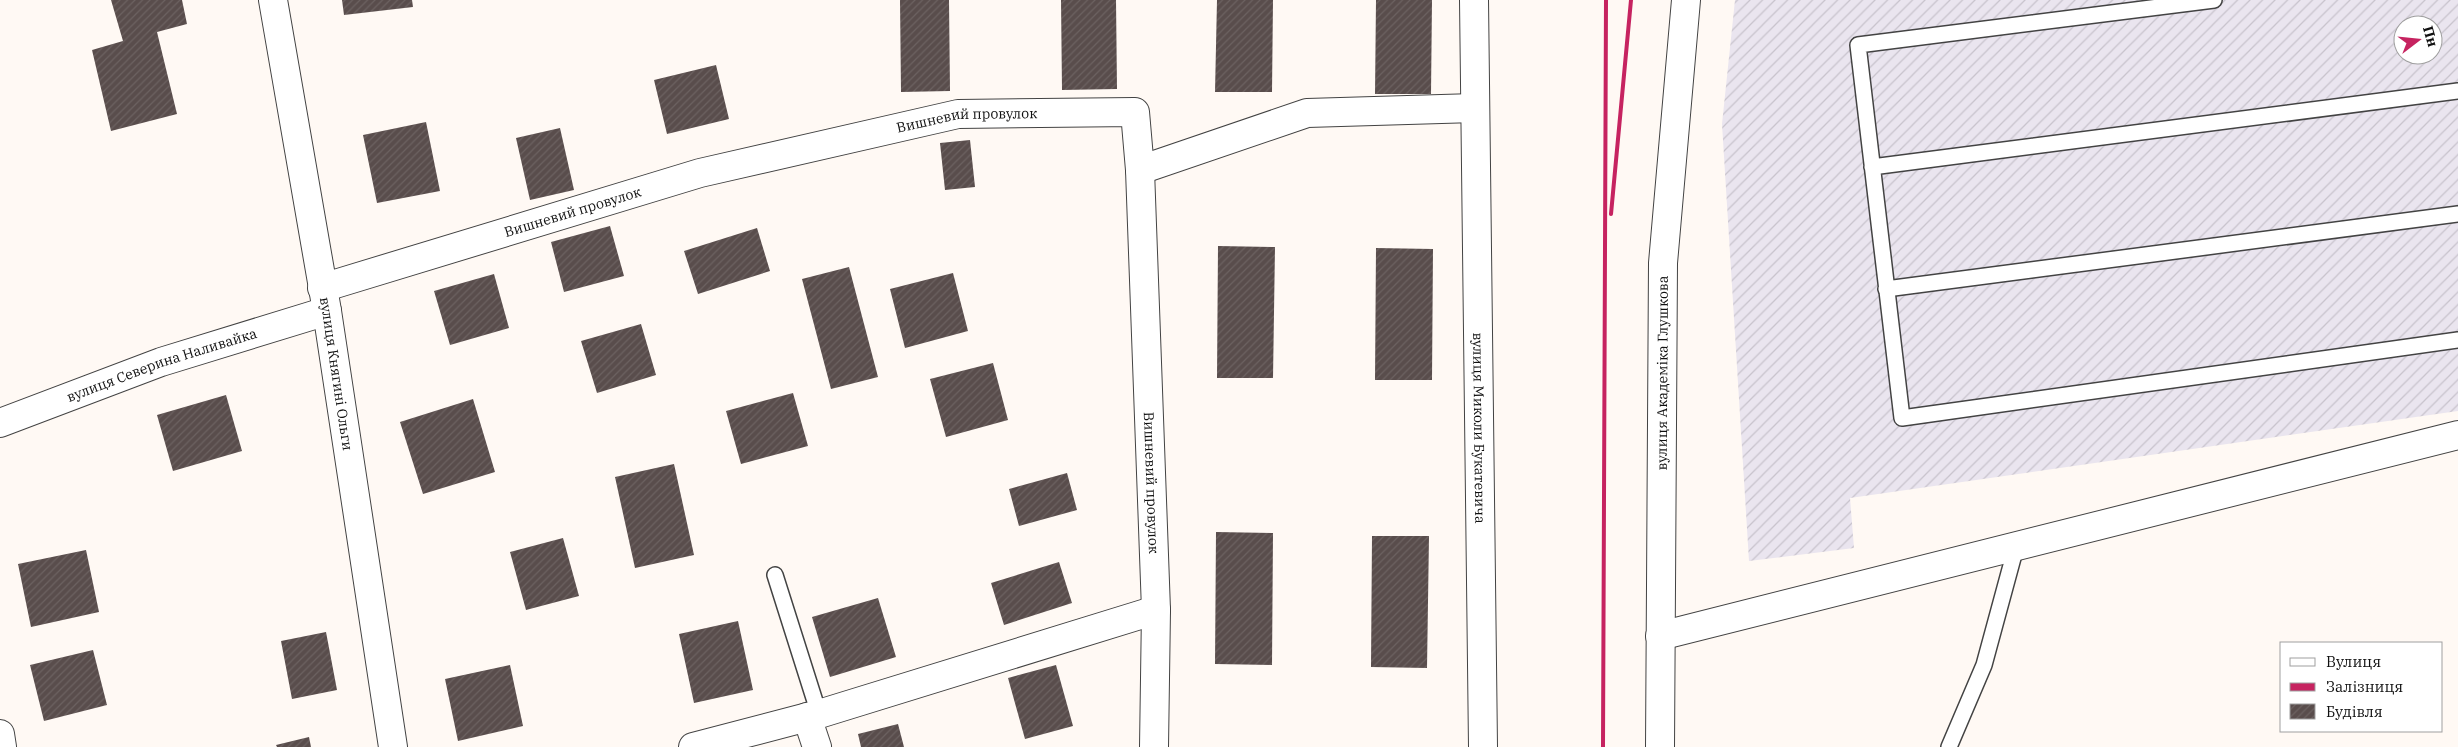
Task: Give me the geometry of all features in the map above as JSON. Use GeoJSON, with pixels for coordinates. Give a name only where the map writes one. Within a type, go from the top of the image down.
{"type":"FeatureCollection","features":[{"type":"Feature","properties":{"kind":"street","name":"вулиця Княгині Ольги"},"geometry":{"type":"LineString","coordinates":[[273,0],[325,300],[393,747]]}},
{"type":"Feature","properties":{"kind":"street","name":"вулиця Миколи Букатевича"},"geometry":{"type":"LineString","coordinates":[[1474,0],[1483,747]]}},
{"type":"Feature","properties":{"kind":"street","name":"вулиця Академіка Глушкова"},"geometry":{"type":"LineString","coordinates":[[1660,747],[1663,263],[1686,0]]}},
{"type":"Feature","properties":{"kind":"street"},"geometry":{"type":"LineString","coordinates":[[1140,170],[1307,113],[1475,108]]}},
{"type":"Feature","properties":{"kind":"street","name":"Вишневий провулок"},"geometry":{"type":"LineString","coordinates":[[325,300],[700,173],[958,114],[1135,112],[1140,170],[1156,610],[1154,747]]}},
{"type":"Feature","properties":{"kind":"street","name":"вулиця Северина Наливайка"},"geometry":{"type":"LineString","coordinates":[[0,423],[325,300]]}},
{"type":"Feature","properties":{"kind":"street"},"geometry":{"type":"LineString","coordinates":[[1660,636],[2458,435]]}},
{"type":"Feature","properties":{"kind":"street"},"geometry":{"type":"LineString","coordinates":[[693,747],[813,715],[1156,610]]}},
{"type":"Feature","properties":{"kind":"street"},"geometry":{"type":"LineString","coordinates":[[813,715],[817,747]]}},
{"type":"Feature","properties":{"kind":"street"},"geometry":{"type":"LineString","coordinates":[[0,734],[2,747]]}},
{"type":"Feature","properties":{"kind":"lane"},"geometry":{"type":"LineString","coordinates":[[2214,0],[1858,45],[1902,418],[2458,340]]}},
{"type":"Feature","properties":{"kind":"lane"},"geometry":{"type":"LineString","coordinates":[[1872,167],[2458,92]]}},
{"type":"Feature","properties":{"kind":"lane"},"geometry":{"type":"LineString","coordinates":[[1886,289],[2458,214]]}},
{"type":"Feature","properties":{"kind":"lane"},"geometry":{"type":"LineString","coordinates":[[1949,747],[1984,665],[2016,547]]}},
{"type":"Feature","properties":{"kind":"lane"},"geometry":{"type":"LineString","coordinates":[[775,576],[813,715]]}},
{"type":"Feature","properties":{"kind":"shaded area"},"geometry":{"type":"Polygon","coordinates":[[[1735,0],[2458,0],[2458,411],[1850,498],[1854,548],[1749,561],[1722,124],[1735,0]]]}},
{"type":"Feature","properties":{"kind":"building"},"geometry":{"type":"Polygon","coordinates":[[[111,0],[182,0],[187,24],[157,32],[177,114],[111,131],[92,50],[123,41],[111,0]]]}},
{"type":"Feature","properties":{"kind":"building"},"geometry":{"type":"Polygon","coordinates":[[[342,0],[412,0],[413,7],[344,15],[342,0]]]}},
{"type":"Feature","properties":{"kind":"building"},"geometry":{"type":"Polygon","coordinates":[[[900,0],[949,0],[950,91],[901,92],[900,0]]]}},
{"type":"Feature","properties":{"kind":"building"},"geometry":{"type":"Polygon","coordinates":[[[1061,0],[1116,0],[1117,89],[1062,90],[1061,0]]]}},
{"type":"Feature","properties":{"kind":"building"},"geometry":{"type":"Polygon","coordinates":[[[1217,0],[1273,0],[1272,92],[1215,92],[1217,0]]]}},
{"type":"Feature","properties":{"kind":"building"},"geometry":{"type":"Polygon","coordinates":[[[1376,0],[1432,0],[1431,94],[1375,94],[1376,0]]]}},
{"type":"Feature","properties":{"kind":"building"},"geometry":{"type":"Polygon","coordinates":[[[716,65],[729,119],[667,134],[654,80],[716,65]]]}},
{"type":"Feature","properties":{"kind":"building"},"geometry":{"type":"Polygon","coordinates":[[[426,122],[440,191],[377,203],[363,135],[426,122]]]}},
{"type":"Feature","properties":{"kind":"building"},"geometry":{"type":"Polygon","coordinates":[[[560,128],[574,190],[530,200],[516,138],[560,128]]]}},
{"type":"Feature","properties":{"kind":"building"},"geometry":{"type":"Polygon","coordinates":[[[970,140],[975,187],[945,190],[940,143],[970,140]]]}},
{"type":"Feature","properties":{"kind":"building"},"geometry":{"type":"Polygon","coordinates":[[[610,226],[624,276],[564,292],[551,242],[610,226]]]}},
{"type":"Feature","properties":{"kind":"building"},"geometry":{"type":"Polygon","coordinates":[[[757,228],[770,271],[698,294],[684,251],[757,228]]]}},
{"type":"Feature","properties":{"kind":"building"},"geometry":{"type":"Polygon","coordinates":[[[1218,246],[1275,247],[1273,378],[1217,378],[1218,246]]]}},
{"type":"Feature","properties":{"kind":"building"},"geometry":{"type":"Polygon","coordinates":[[[1376,248],[1433,249],[1432,380],[1375,380],[1376,248]]]}},
{"type":"Feature","properties":{"kind":"building"},"geometry":{"type":"Polygon","coordinates":[[[849,267],[878,377],[831,389],[802,279],[849,267]]]}},
{"type":"Feature","properties":{"kind":"building"},"geometry":{"type":"Polygon","coordinates":[[[953,273],[968,331],[905,348],[890,289],[953,273]]]}},
{"type":"Feature","properties":{"kind":"building"},"geometry":{"type":"Polygon","coordinates":[[[494,274],[509,328],[450,345],[434,291],[494,274]]]}},
{"type":"Feature","properties":{"kind":"building"},"geometry":{"type":"Polygon","coordinates":[[[641,324],[656,375],[597,393],[581,341],[641,324]]]}},
{"type":"Feature","properties":{"kind":"building"},"geometry":{"type":"Polygon","coordinates":[[[993,363],[1008,420],[946,437],[930,379],[993,363]]]}},
{"type":"Feature","properties":{"kind":"building"},"geometry":{"type":"Polygon","coordinates":[[[793,393],[808,446],[741,464],[726,411],[793,393]]]}},
{"type":"Feature","properties":{"kind":"building"},"geometry":{"type":"Polygon","coordinates":[[[226,395],[242,451],[173,471],[157,415],[226,395]]]}},
{"type":"Feature","properties":{"kind":"building"},"geometry":{"type":"Polygon","coordinates":[[[473,399],[495,472],[423,494],[400,422],[473,399]]]}},
{"type":"Feature","properties":{"kind":"building"},"geometry":{"type":"Polygon","coordinates":[[[674,464],[694,555],[635,568],[615,477],[674,464]]]}},
{"type":"Feature","properties":{"kind":"building"},"geometry":{"type":"Polygon","coordinates":[[[1067,473],[1077,510],[1019,526],[1009,489],[1067,473]]]}},
{"type":"Feature","properties":{"kind":"building"},"geometry":{"type":"Polygon","coordinates":[[[1216,532],[1273,533],[1272,665],[1215,664],[1216,532]]]}},
{"type":"Feature","properties":{"kind":"building"},"geometry":{"type":"Polygon","coordinates":[[[1372,536],[1429,536],[1427,668],[1371,667],[1372,536]]]}},
{"type":"Feature","properties":{"kind":"building"},"geometry":{"type":"Polygon","coordinates":[[[563,538],[579,596],[526,610],[510,552],[563,538]]]}},
{"type":"Feature","properties":{"kind":"building"},"geometry":{"type":"Polygon","coordinates":[[[86,550],[99,612],[31,627],[18,564],[86,550]]]}},
{"type":"Feature","properties":{"kind":"building"},"geometry":{"type":"Polygon","coordinates":[[[1059,562],[1072,603],[1004,625],[991,583],[1059,562]]]}},
{"type":"Feature","properties":{"kind":"building"},"geometry":{"type":"Polygon","coordinates":[[[878,598],[896,657],[830,677],[812,617],[878,598]]]}},
{"type":"Feature","properties":{"kind":"building"},"geometry":{"type":"Polygon","coordinates":[[[738,621],[753,690],[694,703],[679,634],[738,621]]]}},
{"type":"Feature","properties":{"kind":"building"},"geometry":{"type":"Polygon","coordinates":[[[326,632],[337,690],[292,699],[281,641],[326,632]]]}},
{"type":"Feature","properties":{"kind":"building"},"geometry":{"type":"Polygon","coordinates":[[[93,650],[107,705],[44,721],[30,665],[93,650]]]}},
{"type":"Feature","properties":{"kind":"building"},"geometry":{"type":"Polygon","coordinates":[[[510,665],[523,726],[458,741],[445,679],[510,665]]]}},
{"type":"Feature","properties":{"kind":"building"},"geometry":{"type":"Polygon","coordinates":[[[1056,665],[1073,726],[1025,739],[1008,678],[1056,665]]]}},
{"type":"Feature","properties":{"kind":"building"},"geometry":{"type":"Polygon","coordinates":[[[898,724],[904,747],[861,747],[858,734],[898,724]]]}},
{"type":"Feature","properties":{"kind":"building"},"geometry":{"type":"Polygon","coordinates":[[[309,737],[311,747],[277,747],[276,745],[309,737]]]}},
{"type":"Feature","properties":{"kind":"railway"},"geometry":{"type":"LineString","coordinates":[[1603,747],[1606,0]]}},
{"type":"Feature","properties":{"kind":"railway"},"geometry":{"type":"LineString","coordinates":[[1611,214],[1631,0]]}}]}
